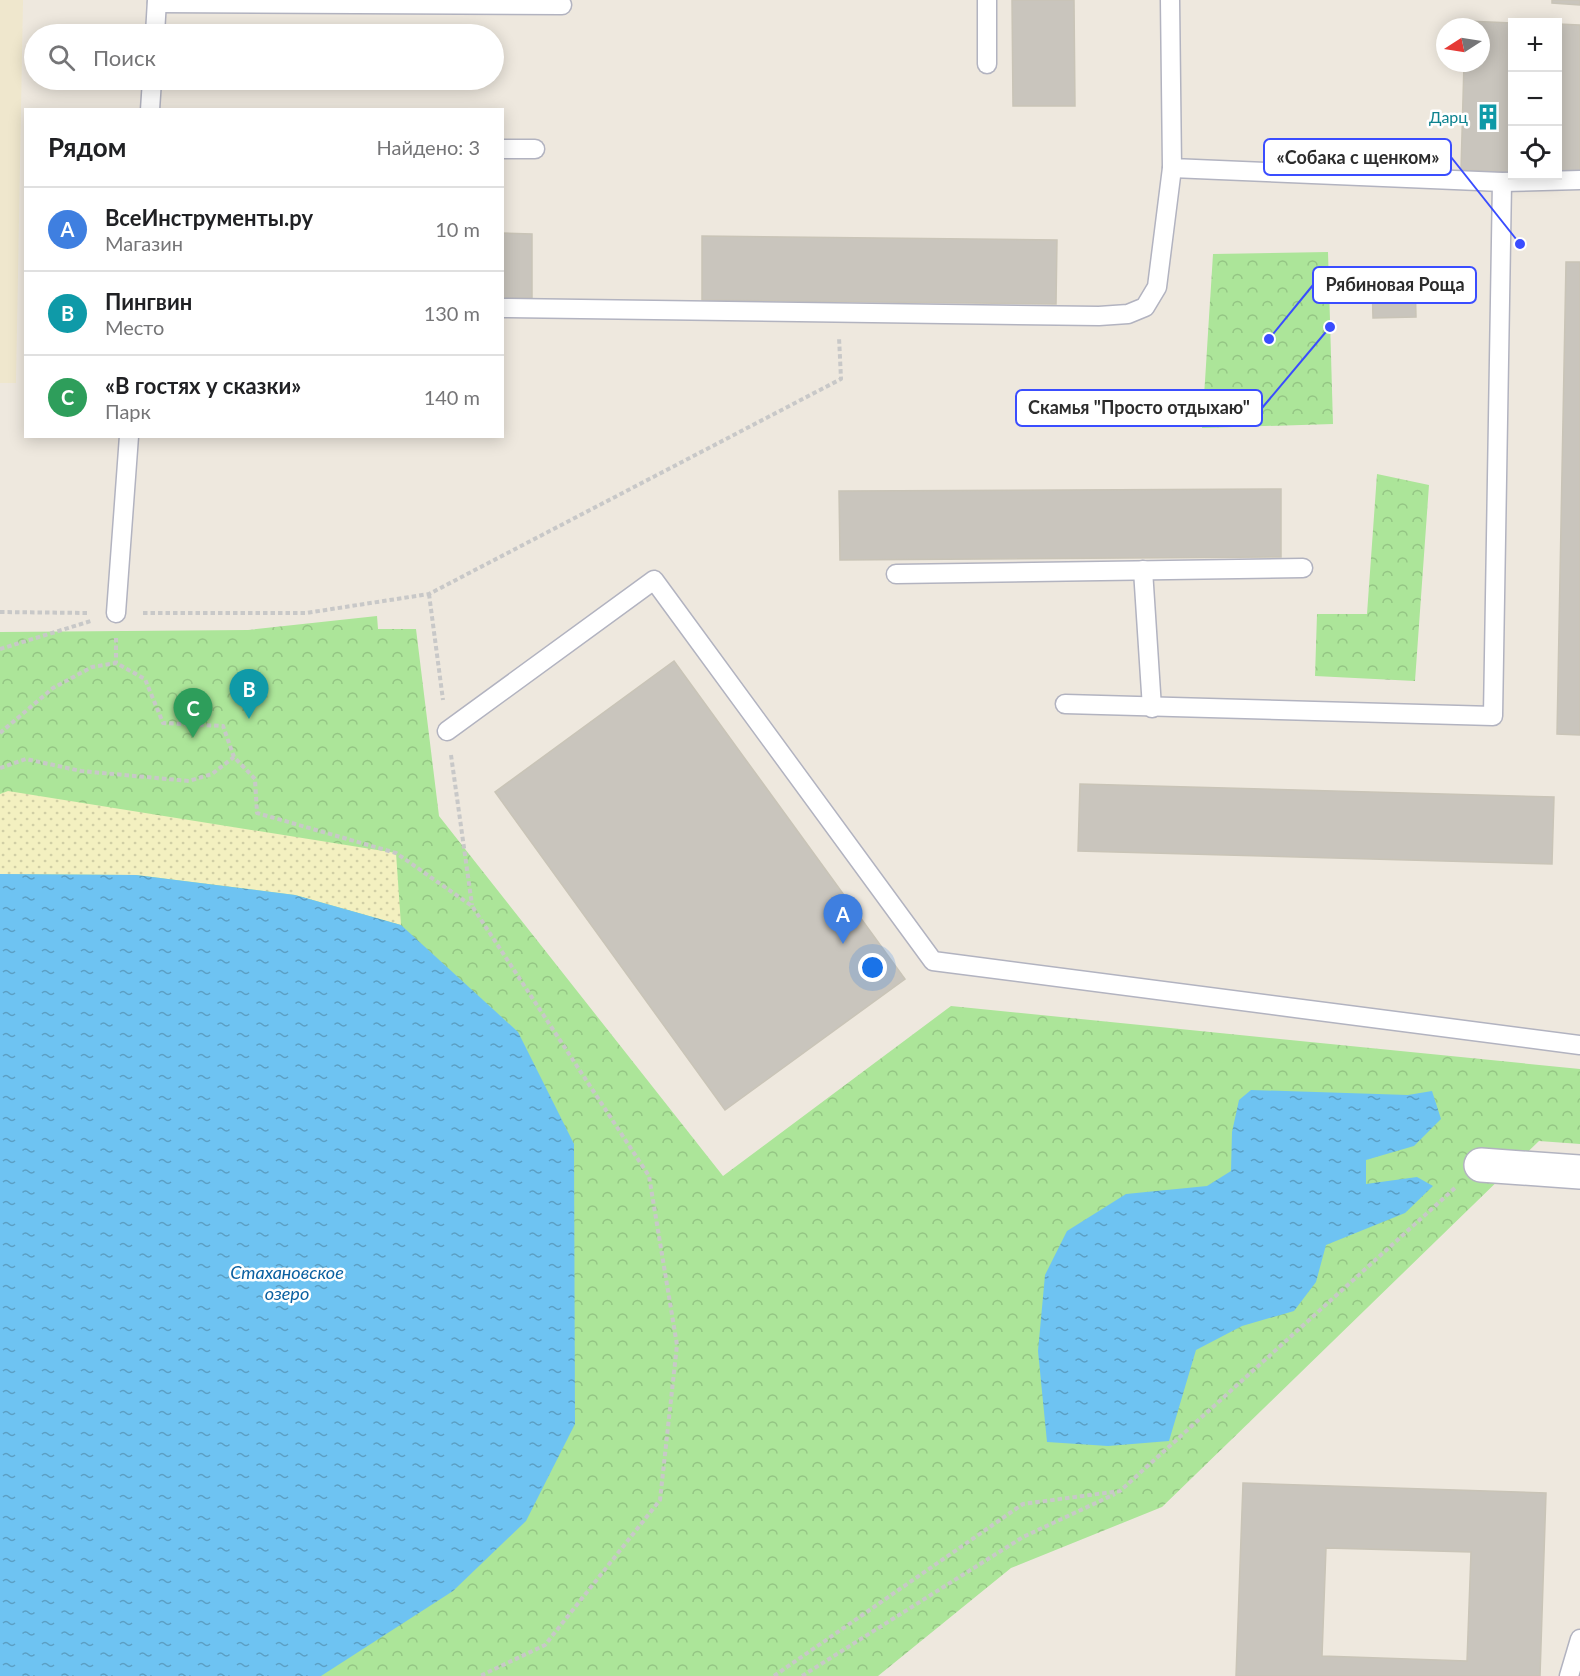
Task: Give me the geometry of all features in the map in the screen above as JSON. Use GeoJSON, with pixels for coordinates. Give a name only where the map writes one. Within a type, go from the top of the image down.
{"type":"FeatureCollection","features":[{"type":"Feature","properties":{"kind":"street"},"geometry":{"type":"LineString","coordinates":[[1481,1165],[1580,1172]]}},
{"type":"Feature","properties":{"kind":"lane"},"geometry":{"type":"LineString","coordinates":[[987,0],[987,64]]}},
{"type":"Feature","properties":{"kind":"lane"},"geometry":{"type":"LineString","coordinates":[[504,308],[1099,316],[1128,314],[1145,307],[1157,287],[1172,168],[1170,0]]}},
{"type":"Feature","properties":{"kind":"lane"},"geometry":{"type":"LineString","coordinates":[[156,24],[157,2],[562,5]]}},
{"type":"Feature","properties":{"kind":"lane"},"geometry":{"type":"LineString","coordinates":[[150,108],[151,90]]}},
{"type":"Feature","properties":{"kind":"lane"},"geometry":{"type":"LineString","coordinates":[[504,149],[535,149]]}},
{"type":"Feature","properties":{"kind":"lane"},"geometry":{"type":"LineString","coordinates":[[1172,168],[1502,182],[1580,180]]}},
{"type":"Feature","properties":{"kind":"lane"},"geometry":{"type":"LineString","coordinates":[[1065,704],[1493,716],[1502,182]]}},
{"type":"Feature","properties":{"kind":"lane"},"geometry":{"type":"LineString","coordinates":[[116,613],[129,438]]}},
{"type":"Feature","properties":{"kind":"lane"},"geometry":{"type":"LineString","coordinates":[[896,574],[1303,568]]}},
{"type":"Feature","properties":{"kind":"lane"},"geometry":{"type":"LineString","coordinates":[[1143,570],[1152,708]]}},
{"type":"Feature","properties":{"kind":"lane"},"geometry":{"type":"LineString","coordinates":[[447,731],[654,580],[933,962],[1580,1044]]}},
{"type":"Feature","properties":{"kind":"lane"},"geometry":{"type":"LineString","coordinates":[[1569,1676],[1580,1639]]}},
{"type":"Feature","properties":{"kind":"path"},"geometry":{"type":"LineString","coordinates":[[0,612],[306,614],[429,594],[841,379],[837,312]]}},
{"type":"Feature","properties":{"kind":"path"},"geometry":{"type":"LineString","coordinates":[[0,648],[116,613]]}},
{"type":"Feature","properties":{"kind":"path"},"geometry":{"type":"LineString","coordinates":[[0,733],[53,688],[92,667],[116,663],[145,679],[163,723],[223,726],[234,757],[255,779],[257,813],[396,853],[472,906],[649,1176],[677,1345],[660,1500],[545,1645],[480,1676]]}},
{"type":"Feature","properties":{"kind":"path"},"geometry":{"type":"LineString","coordinates":[[0,768],[26,759],[81,771],[189,781],[212,774],[234,757]]}},
{"type":"Feature","properties":{"kind":"path"},"geometry":{"type":"LineString","coordinates":[[802,1676],[1023,1537],[1120,1491],[1481,1165]]}},
{"type":"Feature","properties":{"kind":"path"},"geometry":{"type":"LineString","coordinates":[[774,1676],[1023,1504],[1120,1491]]}},
{"type":"Feature","properties":{"kind":"shaded area"},"geometry":{"type":"Polygon","coordinates":[[[0,0],[23,0],[16,383],[0,383],[0,0]]]}},
{"type":"Feature","properties":{"kind":"green space"},"geometry":{"type":"Polygon","coordinates":[[[1328,252],[1333,424],[1202,428],[1213,254],[1328,252]]]}},
{"type":"Feature","properties":{"kind":"green space"},"geometry":{"type":"Polygon","coordinates":[[[1377,474],[1429,485],[1415,681],[1315,676],[1317,614],[1367,614],[1377,474]]]}},
{"type":"Feature","properties":{"kind":"green space"},"geometry":{"type":"Polygon","coordinates":[[[377,616],[378,629],[416,629],[439,816],[723,1176],[951,1006],[1580,1069],[1580,1144],[1539,1141],[1162,1507],[1011,1568],[878,1676],[0,1676],[0,632],[248,630],[377,616]]]}},
{"type":"Feature","properties":{"kind":"sand"},"geometry":{"type":"Polygon","coordinates":[[[8,791],[396,853],[401,925],[295,895],[136,875],[0,874],[0,794],[8,791]]]}},
{"type":"Feature","properties":{"kind":"water","name":"Стахановское озеро"},"geometry":{"type":"Polygon","coordinates":[[[0,874],[136,875],[295,895],[401,925],[518,1032],[574,1144],[575,1424],[526,1521],[453,1591],[321,1676],[0,1676],[0,874]]]}},
{"type":"Feature","properties":{"kind":"water"},"geometry":{"type":"Polygon","coordinates":[[[1251,1090],[1408,1095],[1432,1091],[1441,1119],[1414,1146],[1366,1160],[1366,1184],[1417,1177],[1433,1186],[1405,1213],[1326,1245],[1316,1282],[1294,1311],[1242,1326],[1196,1350],[1169,1441],[1108,1446],[1047,1442],[1038,1351],[1045,1275],[1067,1231],[1126,1194],[1207,1186],[1231,1171],[1232,1132],[1239,1100],[1251,1090]]]}},
{"type":"Feature","properties":{"kind":"building"},"geometry":{"type":"Polygon","coordinates":[[[1012,0],[1074,0],[1075,106],[1013,106],[1012,0]]]}},
{"type":"Feature","properties":{"kind":"building"},"geometry":{"type":"Polygon","coordinates":[[[1552,0],[1580,0],[1580,5],[1552,3],[1552,0]]]}},
{"type":"Feature","properties":{"kind":"building","name":"Дарц"},"geometry":{"type":"Polygon","coordinates":[[[1490,22],[1508,23],[1508,172],[1461,170],[1464,72],[1490,72],[1490,22]]]}},
{"type":"Feature","properties":{"kind":"building"},"geometry":{"type":"Polygon","coordinates":[[[1562,24],[1580,25],[1580,174],[1562,173],[1562,24]]]}},
{"type":"Feature","properties":{"kind":"building"},"geometry":{"type":"Polygon","coordinates":[[[504,233],[532,234],[532,298],[504,298],[504,233]]]}},
{"type":"Feature","properties":{"kind":"building"},"geometry":{"type":"Polygon","coordinates":[[[702,236],[1057,240],[1056,304],[702,300],[702,236]]]}},
{"type":"Feature","properties":{"kind":"building"},"geometry":{"type":"Polygon","coordinates":[[[1566,262],[1580,262],[1580,735],[1557,734],[1566,262]]]}},
{"type":"Feature","properties":{"kind":"building"},"geometry":{"type":"Polygon","coordinates":[[[1415,277],[1416,317],[1373,318],[1372,278],[1415,277]]]}},
{"type":"Feature","properties":{"kind":"building"},"geometry":{"type":"Polygon","coordinates":[[[1281,489],[1281,557],[840,560],[839,491],[1281,489]]]}},
{"type":"Feature","properties":{"kind":"building"},"geometry":{"type":"Polygon","coordinates":[[[674,661],[905,979],[725,1110],[495,792],[674,661]]]}},
{"type":"Feature","properties":{"kind":"building"},"geometry":{"type":"Polygon","coordinates":[[[1080,784],[1554,797],[1552,864],[1078,851],[1080,784]]]}},
{"type":"Feature","properties":{"kind":"building"},"geometry":{"type":"Polygon","coordinates":[[[1243,1483],[1546,1493],[1540,1676],[1236,1676],[1243,1483]],[[1326,1548],[1322,1656],[1467,1661],[1471,1552],[1326,1548]]]}},
{"type":"Feature","properties":{"kind":"place","name":"Дарц"},"geometry":{"type":"Point","coordinates":[1488,117]}},
{"type":"Feature","properties":{"kind":"place","name":"«Собака с щенком»"},"geometry":{"type":"Point","coordinates":[1520,244]}},
{"type":"Feature","properties":{"kind":"place","name":"Скамья \"Просто отдыхаю\""},"geometry":{"type":"Point","coordinates":[1330,327]}},
{"type":"Feature","properties":{"kind":"place","name":"Рябиновая Роща"},"geometry":{"type":"Point","coordinates":[1269,339]}},
{"type":"Feature","properties":{"kind":"place","name":"Пингвин"},"geometry":{"type":"Point","coordinates":[249,719]}},
{"type":"Feature","properties":{"kind":"place","name":"«В гостях у сказки»"},"geometry":{"type":"Point","coordinates":[193,738]}},
{"type":"Feature","properties":{"kind":"place","name":"ВсеИнструменты.ру"},"geometry":{"type":"Point","coordinates":[843,944]}}]}
